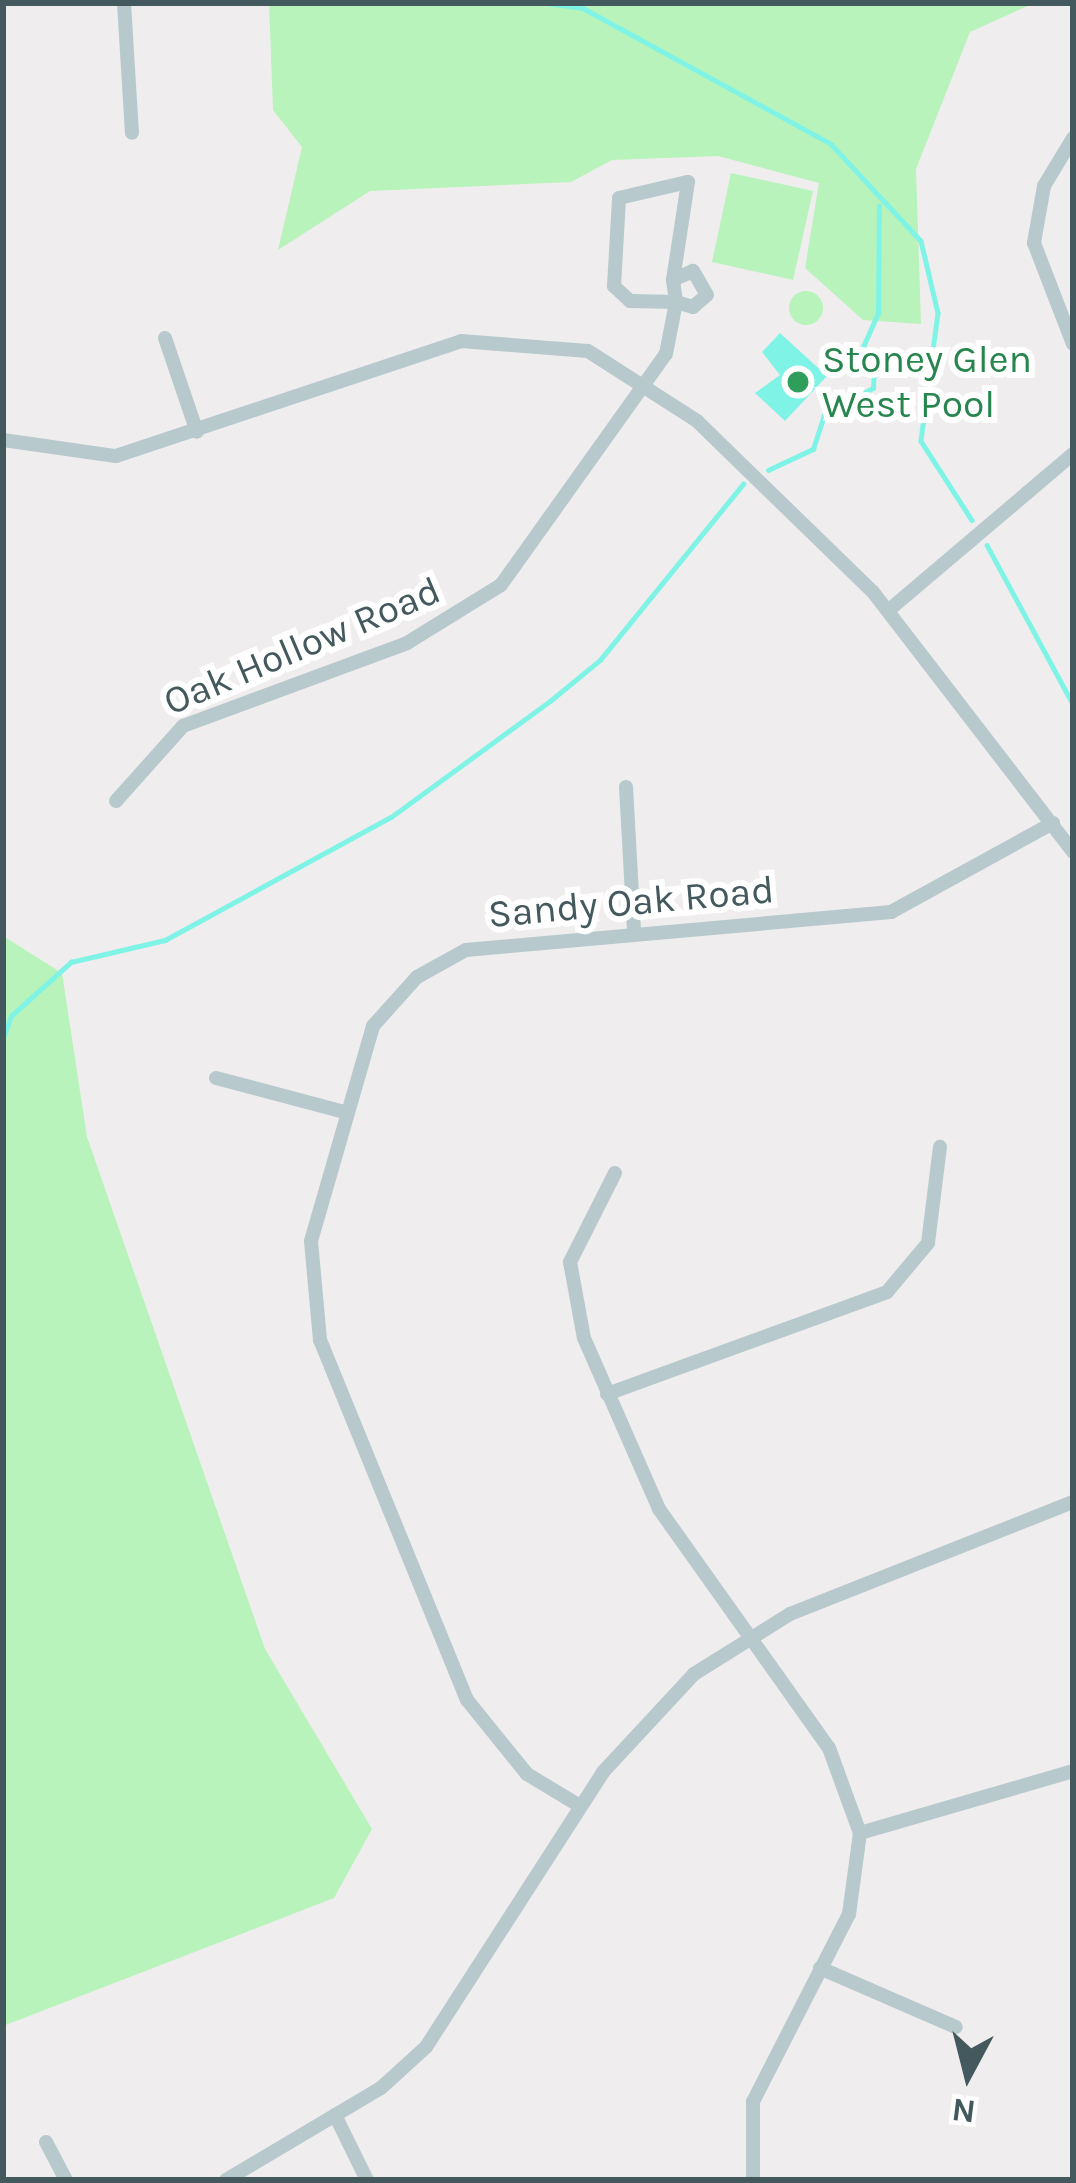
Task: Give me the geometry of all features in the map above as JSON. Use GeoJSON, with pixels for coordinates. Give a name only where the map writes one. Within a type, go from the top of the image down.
{"type":"FeatureCollection","features":[{"type":"Feature","properties":{"kind":"street"},"geometry":{"type":"LineString","coordinates":[[124,3],[132,133]]}},
{"type":"Feature","properties":{"kind":"street"},"geometry":{"type":"LineString","coordinates":[[1073,138],[1044,186],[1034,243],[1073,344]]}},
{"type":"Feature","properties":{"kind":"street"},"geometry":{"type":"LineString","coordinates":[[673,280],[693,271],[708,289],[693,308],[676,302],[630,301],[614,286],[619,198],[688,182],[673,280],[676,302]]}},
{"type":"Feature","properties":{"kind":"street","name":"Oak Hollow Road"},"geometry":{"type":"LineString","coordinates":[[116,801],[139,764],[183,726],[407,644],[478,604],[556,516],[667,354],[676,302]]}},
{"type":"Feature","properties":{"kind":"street"},"geometry":{"type":"LineString","coordinates":[[165,338],[197,433]]}},
{"type":"Feature","properties":{"kind":"street"},"geometry":{"type":"LineString","coordinates":[[3,440],[87,458],[197,433],[461,341],[558,343],[645,381],[890,610],[1073,852]]}},
{"type":"Feature","properties":{"kind":"street"},"geometry":{"type":"LineString","coordinates":[[890,610],[1073,454]]}},
{"type":"Feature","properties":{"kind":"street"},"geometry":{"type":"LineString","coordinates":[[626,787],[634,932]]}},
{"type":"Feature","properties":{"kind":"street","name":"Sandy Oak Road"},"geometry":{"type":"LineString","coordinates":[[580,1806],[527,1774],[467,1700],[320,1340],[311,1240],[341,1111],[379,1017],[445,959],[492,943],[891,911],[1052,823]]}},
{"type":"Feature","properties":{"kind":"street"},"geometry":{"type":"LineString","coordinates":[[216,1078],[341,1111]]}},
{"type":"Feature","properties":{"kind":"street"},"geometry":{"type":"LineString","coordinates":[[607,1394],[887,1292],[928,1243],[940,1147]]}},
{"type":"Feature","properties":{"kind":"street"},"geometry":{"type":"LineString","coordinates":[[615,1173],[570,1262],[575,1311],[658,1509],[829,1748],[860,1833],[856,1893],[753,2102],[753,2180]]}},
{"type":"Feature","properties":{"kind":"street"},"geometry":{"type":"LineString","coordinates":[[226,2180],[407,2067],[453,2015],[580,1806],[667,1698],[751,1635],[1073,1502]]}},
{"type":"Feature","properties":{"kind":"street"},"geometry":{"type":"LineString","coordinates":[[860,1833],[1073,1771]]}},
{"type":"Feature","properties":{"kind":"street"},"geometry":{"type":"LineString","coordinates":[[820,1968],[956,2027]]}},
{"type":"Feature","properties":{"kind":"street"},"geometry":{"type":"LineString","coordinates":[[335,2115],[367,2180]]}},
{"type":"Feature","properties":{"kind":"street"},"geometry":{"type":"LineString","coordinates":[[46,2142],[66,2180]]}},
{"type":"Feature","properties":{"kind":"green space"},"geometry":{"type":"Polygon","coordinates":[[[269,3],[1034,3],[970,32],[916,169],[921,324],[863,320],[805,268],[819,183],[718,156],[612,160],[571,182],[370,191],[278,250],[302,147],[273,110],[269,3]]]}},
{"type":"Feature","properties":{"kind":"green space"},"geometry":{"type":"Polygon","coordinates":[[[731,173],[813,191],[793,280],[712,262],[731,173]]]}},
{"type":"Feature","properties":{"kind":"green space"},"geometry":{"type":"Polygon","coordinates":[[[806,291],[818,296],[823,308],[818,320],[806,325],[794,320],[789,308],[794,296],[806,291]]]}},
{"type":"Feature","properties":{"kind":"green space"},"geometry":{"type":"Polygon","coordinates":[[[3,936],[62,973],[87,1137],[265,1649],[372,1829],[334,1898],[3,2026],[3,936]]]}},
{"type":"Feature","properties":{"kind":"water","name":"Stoney Glen West Pool"},"geometry":{"type":"Polygon","coordinates":[[[780,333],[827,376],[785,421],[755,393],[780,375],[762,352],[780,333]]]}},
{"type":"Feature","properties":{"kind":"waterway"},"geometry":{"type":"LineString","coordinates":[[547,3],[583,8],[831,144],[921,241],[938,313],[921,441],[972,520]]}},
{"type":"Feature","properties":{"kind":"waterway"},"geometry":{"type":"LineString","coordinates":[[768,470],[813,449],[824,415],[873,388],[874,370],[855,365],[878,313],[879,206]]}},
{"type":"Feature","properties":{"kind":"waterway"},"geometry":{"type":"LineString","coordinates":[[3,1038],[11,1016],[71,962],[165,940],[391,817],[550,701],[600,660],[743,484]]}},
{"type":"Feature","properties":{"kind":"waterway"},"geometry":{"type":"LineString","coordinates":[[987,545],[1073,704]]}},
{"type":"Feature","properties":{"kind":"place","name":"Stoney Glen West Pool"},"geometry":{"type":"Point","coordinates":[798,382]}}]}
